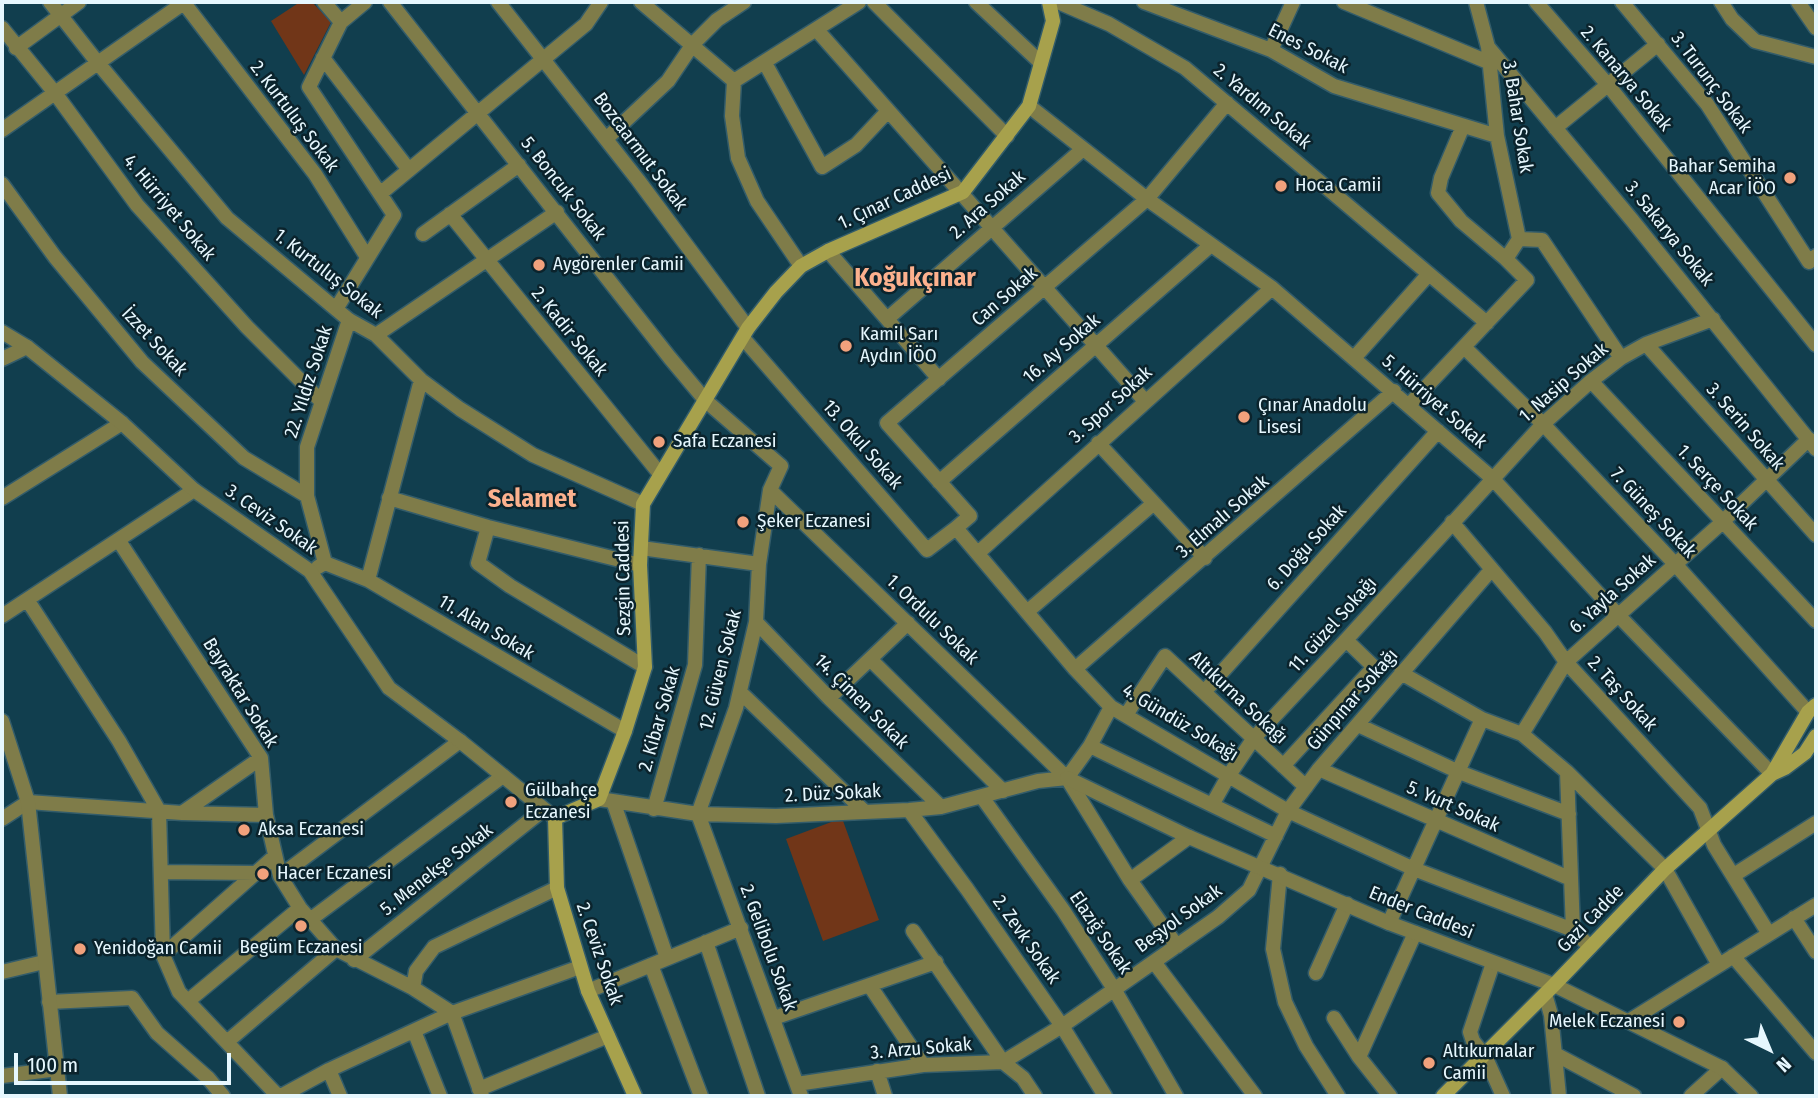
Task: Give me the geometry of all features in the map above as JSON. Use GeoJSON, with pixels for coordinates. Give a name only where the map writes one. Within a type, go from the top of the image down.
{"type":"FeatureCollection","features":[{"type":"Feature","properties":{"kind":"main road","name":"1. Çınar Caddesi"},"geometry":{"type":"LineString","coordinates":[[801,266],[828,251],[963,192],[1029,106],[1053,21],[1049,2]]}},
{"type":"Feature","properties":{"kind":"main road","name":"Sezgin Caddesi"},"geometry":{"type":"LineString","coordinates":[[606,800],[645,667],[640,565],[643,504],[746,333],[776,292],[801,266]]}},
{"type":"Feature","properties":{"kind":"main road"},"geometry":{"type":"LineString","coordinates":[[1772,774],[1812,709]]}},
{"type":"Feature","properties":{"kind":"main road"},"geometry":{"type":"LineString","coordinates":[[1772,774],[1785,768],[1805,752],[1816,736]]}},
{"type":"Feature","properties":{"kind":"main road","name":"Gazi Cadde"},"geometry":{"type":"LineString","coordinates":[[1443,1096],[1550,990],[1665,869],[1772,774]]}},
{"type":"Feature","properties":{"kind":"main road"},"geometry":{"type":"LineString","coordinates":[[549,814],[606,800]]}},
{"type":"Feature","properties":{"kind":"main road","name":"2. Ceviz Sokak"},"geometry":{"type":"LineString","coordinates":[[549,814],[557,888],[580,967],[635,1096]]}},
{"type":"Feature","properties":{"kind":"street","name":"1. Kurtuluş Sokak"},"geometry":{"type":"LineString","coordinates":[[50,2],[227,218],[349,320],[376,335],[421,380],[460,409],[533,455],[643,504]]}},
{"type":"Feature","properties":{"kind":"street"},"geometry":{"type":"LineString","coordinates":[[16,48],[79,2]]}},
{"type":"Feature","properties":{"kind":"street"},"geometry":{"type":"LineString","coordinates":[[2,130],[184,2]]}},
{"type":"Feature","properties":{"kind":"street","name":"2. Kurtuluş Sokak"},"geometry":{"type":"LineString","coordinates":[[184,2],[315,174],[367,257]]}},
{"type":"Feature","properties":{"kind":"street"},"geometry":{"type":"LineString","coordinates":[[324,2],[341,22]]}},
{"type":"Feature","properties":{"kind":"street"},"geometry":{"type":"LineString","coordinates":[[336,309],[394,215],[309,87],[341,22],[365,2]]}},
{"type":"Feature","properties":{"kind":"street","name":"5. Boncuk Sokak"},"geometry":{"type":"LineString","coordinates":[[390,2],[706,401],[781,466],[770,490]]}},
{"type":"Feature","properties":{"kind":"street","name":"Bozcaarmut Sokak"},"geometry":{"type":"LineString","coordinates":[[498,2],[606,139],[746,333]]}},
{"type":"Feature","properties":{"kind":"street"},"geometry":{"type":"LineString","coordinates":[[381,193],[586,24],[601,2]]}},
{"type":"Feature","properties":{"kind":"street"},"geometry":{"type":"LineString","coordinates":[[641,2],[734,80]]}},
{"type":"Feature","properties":{"kind":"street"},"geometry":{"type":"LineString","coordinates":[[606,139],[668,81],[693,44],[716,20],[744,2]]}},
{"type":"Feature","properties":{"kind":"street"},"geometry":{"type":"LineString","coordinates":[[734,80],[859,2]]}},
{"type":"Feature","properties":{"kind":"street"},"geometry":{"type":"LineString","coordinates":[[874,2],[1007,136]]}},
{"type":"Feature","properties":{"kind":"street"},"geometry":{"type":"LineString","coordinates":[[976,2],[1041,63]]}},
{"type":"Feature","properties":{"kind":"street","name":"2. Yardım Sokak"},"geometry":{"type":"LineString","coordinates":[[1058,2],[1110,24],[1185,68],[1487,323]]}},
{"type":"Feature","properties":{"kind":"street","name":"Enes Sokak"},"geometry":{"type":"LineString","coordinates":[[1144,2],[1271,50],[1334,86],[1497,136]]}},
{"type":"Feature","properties":{"kind":"street"},"geometry":{"type":"LineString","coordinates":[[1271,50],[1293,2]]}},
{"type":"Feature","properties":{"kind":"street"},"geometry":{"type":"LineString","coordinates":[[1343,2],[1488,54]]}},
{"type":"Feature","properties":{"kind":"street","name":"2. Kanarya Sokak"},"geometry":{"type":"LineString","coordinates":[[1536,2],[1608,85],[1816,345]]}},
{"type":"Feature","properties":{"kind":"street","name":"3. Turunç Sokak"},"geometry":{"type":"LineString","coordinates":[[1622,2],[1707,104],[1813,259]]}},
{"type":"Feature","properties":{"kind":"street"},"geometry":{"type":"LineString","coordinates":[[1721,2],[1732,19],[1755,41],[1816,57]]}},
{"type":"Feature","properties":{"kind":"street"},"geometry":{"type":"LineString","coordinates":[[1798,2],[1816,28]]}},
{"type":"Feature","properties":{"kind":"street","name":"3. Bahar Sokak"},"geometry":{"type":"LineString","coordinates":[[1478,3],[1488,54],[1497,136],[1520,239]]}},
{"type":"Feature","properties":{"kind":"street","name":"4. Hürriyet Sokak"},"geometry":{"type":"LineString","coordinates":[[2,28],[55,93],[137,205],[247,327],[321,401]]}},
{"type":"Feature","properties":{"kind":"street"},"geometry":{"type":"LineString","coordinates":[[816,29],[963,192],[1145,401]]}},
{"type":"Feature","properties":{"kind":"street"},"geometry":{"type":"LineString","coordinates":[[1555,128],[1658,44]]}},
{"type":"Feature","properties":{"kind":"street","name":"3. Sakarya Sokak"},"geometry":{"type":"LineString","coordinates":[[1488,54],[1555,128],[1813,444]]}},
{"type":"Feature","properties":{"kind":"street"},"geometry":{"type":"LineString","coordinates":[[323,58],[409,170]]}},
{"type":"Feature","properties":{"kind":"street"},"geometry":{"type":"LineString","coordinates":[[765,63],[822,167],[856,145],[888,111]]}},
{"type":"Feature","properties":{"kind":"street"},"geometry":{"type":"LineString","coordinates":[[734,80],[732,116],[738,158],[757,201],[801,266]]}},
{"type":"Feature","properties":{"kind":"street","name":"Can Sokak"},"geometry":{"type":"LineString","coordinates":[[939,482],[887,423],[1147,199],[1227,103]]}},
{"type":"Feature","properties":{"kind":"street","name":"5. Hürriyet Sokak"},"geometry":{"type":"LineString","coordinates":[[1029,106],[1147,199],[1272,288],[1492,478],[1618,615],[1772,774]]}},
{"type":"Feature","properties":{"kind":"street"},"geometry":{"type":"LineString","coordinates":[[1409,405],[1527,280],[1461,222],[1438,193],[1441,178],[1463,126]]}},
{"type":"Feature","properties":{"kind":"street","name":"2. Ara Sokak"},"geometry":{"type":"LineString","coordinates":[[887,319],[1083,149]]}},
{"type":"Feature","properties":{"kind":"street"},"geometry":{"type":"LineString","coordinates":[[423,234],[519,165]]}},
{"type":"Feature","properties":{"kind":"street","name":"İzzet Sokak"},"geometry":{"type":"LineString","coordinates":[[2,184],[55,257],[142,362],[244,458],[307,496]]}},
{"type":"Feature","properties":{"kind":"street"},"geometry":{"type":"LineString","coordinates":[[376,335],[557,212]]}},
{"type":"Feature","properties":{"kind":"street","name":"2. Kadir Sokak"},"geometry":{"type":"LineString","coordinates":[[450,214],[660,474]]}},
{"type":"Feature","properties":{"kind":"street"},"geometry":{"type":"LineString","coordinates":[[1506,259],[1520,239],[1542,240],[1621,358]]}},
{"type":"Feature","properties":{"kind":"street","name":"16. Ay Sokak"},"geometry":{"type":"LineString","coordinates":[[939,482],[1211,244]]}},
{"type":"Feature","properties":{"kind":"street"},"geometry":{"type":"LineString","coordinates":[[828,251],[939,379]]}},
{"type":"Feature","properties":{"kind":"street"},"geometry":{"type":"LineString","coordinates":[[1354,358],[1428,275]]}},
{"type":"Feature","properties":{"kind":"street","name":"3. Spor Sokak"},"geometry":{"type":"LineString","coordinates":[[978,552],[1272,288]]}},
{"type":"Feature","properties":{"kind":"street","name":"1. Nasip Sokak"},"geometry":{"type":"LineString","coordinates":[[1492,478],[1543,424],[1621,358],[1646,344],[1713,319]]}},
{"type":"Feature","properties":{"kind":"street","name":"22. Yıldız Sokak"},"geometry":{"type":"LineString","coordinates":[[325,563],[307,496],[307,447],[349,320]]}},
{"type":"Feature","properties":{"kind":"street","name":"3. Ceviz Sokak"},"geometry":{"type":"LineString","coordinates":[[2,332],[27,347],[122,423],[194,490],[310,570],[389,688],[460,741],[549,814]]}},
{"type":"Feature","properties":{"kind":"street","name":"13. Okul Sokak"},"geometry":{"type":"LineString","coordinates":[[746,333],[927,550],[956,528]]}},
{"type":"Feature","properties":{"kind":"street","name":"3. Serin Sokak"},"geometry":{"type":"LineString","coordinates":[[1646,344],[1816,535]]}},
{"type":"Feature","properties":{"kind":"street"},"geometry":{"type":"LineString","coordinates":[[2,359],[27,347]]}},
{"type":"Feature","properties":{"kind":"street","name":"7. Güneş Sokak"},"geometry":{"type":"LineString","coordinates":[[1464,347],[1543,424],[1812,709]]}},
{"type":"Feature","properties":{"kind":"street"},"geometry":{"type":"LineString","coordinates":[[368,580],[421,380]]}},
{"type":"Feature","properties":{"kind":"street","name":"1. Serçe Sokak"},"geometry":{"type":"LineString","coordinates":[[1591,381],[1816,621]]}},
{"type":"Feature","properties":{"kind":"street","name":"3. Elmalı Sokak"},"geometry":{"type":"LineString","coordinates":[[1075,669],[1394,391]]}},
{"type":"Feature","properties":{"kind":"street"},"geometry":{"type":"LineString","coordinates":[[2,498],[122,423]]}},
{"type":"Feature","properties":{"kind":"street","name":"6. Doğu Sokak"},"geometry":{"type":"LineString","coordinates":[[1205,691],[1438,431]]}},
{"type":"Feature","properties":{"kind":"street"},"geometry":{"type":"LineString","coordinates":[[1098,443],[1205,558]]}},
{"type":"Feature","properties":{"kind":"street","name":"6. Yayla Sokak"},"geometry":{"type":"LineString","coordinates":[[1522,734],[1566,662],[1766,480],[1813,444]]}},
{"type":"Feature","properties":{"kind":"street","name":"11. Güzel Sokağı"},"geometry":{"type":"LineString","coordinates":[[1212,805],[1228,775],[1254,738],[1492,478]]}},
{"type":"Feature","properties":{"kind":"street"},"geometry":{"type":"LineString","coordinates":[[939,482],[970,516],[956,528]]}},
{"type":"Feature","properties":{"kind":"street"},"geometry":{"type":"LineString","coordinates":[[2,616],[194,490]]}},
{"type":"Feature","properties":{"kind":"street","name":"12. Güven Sokak"},"geometry":{"type":"LineString","coordinates":[[698,814],[736,708],[756,622],[759,564],[770,490]]}},
{"type":"Feature","properties":{"kind":"street","name":"1. Ordulu Sokak"},"geometry":{"type":"LineString","coordinates":[[770,490],[1067,778]]}},
{"type":"Feature","properties":{"kind":"street"},"geometry":{"type":"LineString","coordinates":[[389,498],[488,527],[640,565]]}},
{"type":"Feature","properties":{"kind":"street"},"geometry":{"type":"LineString","coordinates":[[1028,611],[1154,503]]}},
{"type":"Feature","properties":{"kind":"street","name":"2. Taş Sokak"},"geometry":{"type":"LineString","coordinates":[[1452,522],[1545,632],[1566,662],[1700,808],[1714,845],[1769,934]]}},
{"type":"Feature","properties":{"kind":"street"},"geometry":{"type":"LineString","coordinates":[[488,527],[478,563],[510,586],[645,667]]}},
{"type":"Feature","properties":{"kind":"street","name":"4. Gündüz Sokağı"},"geometry":{"type":"LineString","coordinates":[[956,528],[1075,669],[1111,707],[1288,811],[1414,869],[1573,930]]}},
{"type":"Feature","properties":{"kind":"street","name":"Bayraktar Sokak"},"geometry":{"type":"LineString","coordinates":[[119,541],[261,758],[266,816],[280,876],[300,908],[336,949],[412,988],[452,1013]]}},
{"type":"Feature","properties":{"kind":"street"},"geometry":{"type":"LineString","coordinates":[[640,548],[759,564]]}},
{"type":"Feature","properties":{"kind":"street","name":"2. Kibar Sokak"},"geometry":{"type":"LineString","coordinates":[[654,808],[695,665],[699,555]]}},
{"type":"Feature","properties":{"kind":"street"},"geometry":{"type":"LineString","coordinates":[[310,570],[325,563]]}},
{"type":"Feature","properties":{"kind":"street","name":"11. Alan Sokak"},"geometry":{"type":"LineString","coordinates":[[325,563],[368,580],[625,732]]}},
{"type":"Feature","properties":{"kind":"street","name":"Günpınar Sokağı"},"geometry":{"type":"LineString","coordinates":[[1261,866],[1288,811],[1319,769],[1491,570]]}},
{"type":"Feature","properties":{"kind":"street"},"geometry":{"type":"LineString","coordinates":[[28,601],[119,741],[159,811],[163,955],[179,992],[280,1096],[329,1070],[452,1013],[580,967]]}},
{"type":"Feature","properties":{"kind":"street","name":"14. Çimen Sokak"},"geometry":{"type":"LineString","coordinates":[[756,622],[829,698],[942,807]]}},
{"type":"Feature","properties":{"kind":"street"},"geometry":{"type":"LineString","coordinates":[[829,698],[908,623]]}},
{"type":"Feature","properties":{"kind":"street"},"geometry":{"type":"LineString","coordinates":[[1283,766],[1374,667],[1346,640]]}},
{"type":"Feature","properties":{"kind":"street","name":"Altıkurna Sokağı"},"geometry":{"type":"LineString","coordinates":[[1126,715],[1165,656],[1306,787]]}},
{"type":"Feature","properties":{"kind":"street"},"geometry":{"type":"LineString","coordinates":[[870,659],[1003,791]]}},
{"type":"Feature","properties":{"kind":"street"},"geometry":{"type":"LineString","coordinates":[[1401,673],[1482,719],[1522,734],[1567,772],[1665,869],[1719,965]]}},
{"type":"Feature","properties":{"kind":"street"},"geometry":{"type":"LineString","coordinates":[[740,692],[865,812]]}},
{"type":"Feature","properties":{"kind":"street"},"geometry":{"type":"LineString","coordinates":[[1111,707],[1090,746],[1067,778],[1130,880],[1177,946]]}},
{"type":"Feature","properties":{"kind":"street"},"geometry":{"type":"LineString","coordinates":[[1389,923],[1482,719]]}},
{"type":"Feature","properties":{"kind":"street"},"geometry":{"type":"LineString","coordinates":[[2,721],[6,748],[28,803],[60,1096]]}},
{"type":"Feature","properties":{"kind":"street"},"geometry":{"type":"LineString","coordinates":[[1358,725],[1459,772],[1569,814]]}},
{"type":"Feature","properties":{"kind":"street"},"geometry":{"type":"LineString","coordinates":[[280,876],[460,741]]}},
{"type":"Feature","properties":{"kind":"street"},"geometry":{"type":"LineString","coordinates":[[1090,746],[1276,836]]}},
{"type":"Feature","properties":{"kind":"street"},"geometry":{"type":"LineString","coordinates":[[182,813],[261,758]]}},
{"type":"Feature","properties":{"kind":"street","name":"5. Yurt Sokak"},"geometry":{"type":"LineString","coordinates":[[1319,769],[1571,879]]}},
{"type":"Feature","properties":{"kind":"street"},"geometry":{"type":"LineString","coordinates":[[1567,772],[1573,930],[1590,947]]}},
{"type":"Feature","properties":{"kind":"street"},"geometry":{"type":"LineString","coordinates":[[311,919],[503,776]]}},
{"type":"Feature","properties":{"kind":"street","name":"2. Düz Sokak"},"geometry":{"type":"LineString","coordinates":[[606,800],[698,814],[776,816],[909,810],[942,807],[1038,781],[1067,778]]}},
{"type":"Feature","properties":{"kind":"street","name":"Ender Caddesi"},"geometry":{"type":"LineString","coordinates":[[1067,778],[1189,837],[1389,923],[1493,963],[1550,990],[1629,1021],[1722,1068],[1751,1096]]}},
{"type":"Feature","properties":{"kind":"street","name":"Elazığ Sokak"},"geometry":{"type":"LineString","coordinates":[[982,797],[1063,910],[1114,989],[1176,1096]]}},
{"type":"Feature","properties":{"kind":"street"},"geometry":{"type":"LineString","coordinates":[[606,800],[667,958]]}},
{"type":"Feature","properties":{"kind":"street"},"geometry":{"type":"LineString","coordinates":[[2,819],[28,803],[266,816]]}},
{"type":"Feature","properties":{"kind":"street","name":"2. Zevk Sokak"},"geometry":{"type":"LineString","coordinates":[[909,810],[1062,1027],[1104,1096]]}},
{"type":"Feature","properties":{"kind":"street","name":"5. Menekşe Sokak"},"geometry":{"type":"LineString","coordinates":[[354,960],[549,814]]}},
{"type":"Feature","properties":{"kind":"street","name":"2. Gelibolu Sokak"},"geometry":{"type":"LineString","coordinates":[[698,814],[799,1090]]}},
{"type":"Feature","properties":{"kind":"street"},"geometry":{"type":"LineString","coordinates":[[1734,875],[1816,823]]}},
{"type":"Feature","properties":{"kind":"street"},"geometry":{"type":"LineString","coordinates":[[1130,880],[1189,837]]}},
{"type":"Feature","properties":{"kind":"street"},"geometry":{"type":"LineString","coordinates":[[163,955],[275,856]]}},
{"type":"Feature","properties":{"kind":"street","name":"Beşyol Sokak"},"geometry":{"type":"LineString","coordinates":[[1003,1062],[1062,1027],[1218,917],[1249,890],[1261,866]]}},
{"type":"Feature","properties":{"kind":"street"},"geometry":{"type":"LineString","coordinates":[[161,872],[256,873]]}},
{"type":"Feature","properties":{"kind":"street"},"geometry":{"type":"LineString","coordinates":[[1280,874],[1273,949],[1285,1002],[1306,1046],[1338,1096]]}},
{"type":"Feature","properties":{"kind":"street"},"geometry":{"type":"LineString","coordinates":[[412,988],[416,971],[435,947],[557,888]]}},
{"type":"Feature","properties":{"kind":"street"},"geometry":{"type":"LineString","coordinates":[[1316,973],[1348,904]]}},
{"type":"Feature","properties":{"kind":"street"},"geometry":{"type":"LineString","coordinates":[[1629,1021],[1816,905]]}},
{"type":"Feature","properties":{"kind":"street"},"geometry":{"type":"LineString","coordinates":[[188,1001],[300,908]]}},
{"type":"Feature","properties":{"kind":"street"},"geometry":{"type":"LineString","coordinates":[[1794,918],[1816,953]]}},
{"type":"Feature","properties":{"kind":"street"},"geometry":{"type":"LineString","coordinates":[[588,991],[741,928]]}},
{"type":"Feature","properties":{"kind":"street"},"geometry":{"type":"LineString","coordinates":[[913,930],[1003,1062],[1023,1079],[1035,1096]]}},
{"type":"Feature","properties":{"kind":"street"},"geometry":{"type":"LineString","coordinates":[[1359,1057],[1415,933]]}},
{"type":"Feature","properties":{"kind":"street"},"geometry":{"type":"LineString","coordinates":[[706,942],[758,1096]]}},
{"type":"Feature","properties":{"kind":"street"},"geometry":{"type":"LineString","coordinates":[[228,1041],[336,949]]}},
{"type":"Feature","properties":{"kind":"street"},"geometry":{"type":"LineString","coordinates":[[1733,956],[1816,1053]]}},
{"type":"Feature","properties":{"kind":"street"},"geometry":{"type":"LineString","coordinates":[[2,972],[44,962]]}},
{"type":"Feature","properties":{"kind":"street"},"geometry":{"type":"LineString","coordinates":[[774,1018],[936,962]]}},
{"type":"Feature","properties":{"kind":"street"},"geometry":{"type":"LineString","coordinates":[[1154,962],[1255,1096]]}},
{"type":"Feature","properties":{"kind":"street"},"geometry":{"type":"LineString","coordinates":[[1493,963],[1470,1032],[1473,1041],[1485,1056],[1503,1096]]}},
{"type":"Feature","properties":{"kind":"street"},"geometry":{"type":"LineString","coordinates":[[651,965],[701,1096]]}},
{"type":"Feature","properties":{"kind":"street"},"geometry":{"type":"LineString","coordinates":[[870,986],[923,1065]]}},
{"type":"Feature","properties":{"kind":"street"},"geometry":{"type":"LineString","coordinates":[[1550,990],[1559,1096]]}},
{"type":"Feature","properties":{"kind":"street"},"geometry":{"type":"LineString","coordinates":[[49,1002],[132,998],[157,1033],[208,1078],[223,1096]]}},
{"type":"Feature","properties":{"kind":"street"},"geometry":{"type":"LineString","coordinates":[[452,1013],[481,1093],[608,1036]]}},
{"type":"Feature","properties":{"kind":"street"},"geometry":{"type":"LineString","coordinates":[[1334,1018],[1359,1057],[1390,1096]]}},
{"type":"Feature","properties":{"kind":"street"},"geometry":{"type":"LineString","coordinates":[[414,1031],[440,1096]]}},
{"type":"Feature","properties":{"kind":"street"},"geometry":{"type":"LineString","coordinates":[[1555,1054],[1634,1096]]}},
{"type":"Feature","properties":{"kind":"street","name":"3. Arzu Sokak"},"geometry":{"type":"LineString","coordinates":[[799,1090],[877,1071],[923,1065],[1003,1062]]}},
{"type":"Feature","properties":{"kind":"street"},"geometry":{"type":"LineString","coordinates":[[1691,1096],[1722,1068]]}},
{"type":"Feature","properties":{"kind":"street"},"geometry":{"type":"LineString","coordinates":[[2,1076],[58,1069]]}},
{"type":"Feature","properties":{"kind":"street"},"geometry":{"type":"LineString","coordinates":[[329,1070],[340,1096]]}},
{"type":"Feature","properties":{"kind":"street"},"geometry":{"type":"LineString","coordinates":[[877,1071],[885,1096]]}},
{"type":"Feature","properties":{"kind":"shaded area"},"geometry":{"type":"Polygon","coordinates":[[[300,2],[312,2],[331,22],[304,75],[271,21],[300,2]]]}},
{"type":"Feature","properties":{"kind":"shaded area"},"geometry":{"type":"Polygon","coordinates":[[[842,818],[879,920],[823,941],[786,839],[842,818]]]}},
{"type":"Feature","properties":{"kind":"place","name":"Bahar Semiha Acar İÖO"},"geometry":{"type":"Point","coordinates":[1790,178]}},
{"type":"Feature","properties":{"kind":"place","name":"Hoca Camii"},"geometry":{"type":"Point","coordinates":[1281,186]}},
{"type":"Feature","properties":{"kind":"place","name":"Aygörenler Camii"},"geometry":{"type":"Point","coordinates":[539,265]}},
{"type":"Feature","properties":{"kind":"place","name":"Kamil Sarı Aydın İÖO"},"geometry":{"type":"Point","coordinates":[846,346]}},
{"type":"Feature","properties":{"kind":"place","name":"Çınar Anadolu Lisesi"},"geometry":{"type":"Point","coordinates":[1244,417]}},
{"type":"Feature","properties":{"kind":"place","name":"Safa Eczanesi"},"geometry":{"type":"Point","coordinates":[659,442]}},
{"type":"Feature","properties":{"kind":"place","name":"Şeker Eczanesi"},"geometry":{"type":"Point","coordinates":[743,522]}},
{"type":"Feature","properties":{"kind":"place","name":"Gülbahçe Eczanesi"},"geometry":{"type":"Point","coordinates":[511,802]}},
{"type":"Feature","properties":{"kind":"place","name":"Aksa Eczanesi"},"geometry":{"type":"Point","coordinates":[244,830]}},
{"type":"Feature","properties":{"kind":"place","name":"Hacer Eczanesi"},"geometry":{"type":"Point","coordinates":[263,874]}},
{"type":"Feature","properties":{"kind":"place","name":"Begüm Eczanesi"},"geometry":{"type":"Point","coordinates":[301,926]}},
{"type":"Feature","properties":{"kind":"place","name":"Yenidoğan Camii"},"geometry":{"type":"Point","coordinates":[80,949]}},
{"type":"Feature","properties":{"kind":"place","name":"Melek Eczanesi"},"geometry":{"type":"Point","coordinates":[1679,1022]}},
{"type":"Feature","properties":{"kind":"place","name":"Altıkurnalar Camii"},"geometry":{"type":"Point","coordinates":[1429,1063]}},
{"type":"Feature","properties":{"kind":"district","name":"Koğukçınar"},"geometry":{"type":"Point","coordinates":[915,279]}},
{"type":"Feature","properties":{"kind":"district","name":"Selamet"},"geometry":{"type":"Point","coordinates":[532,500]}}]}
